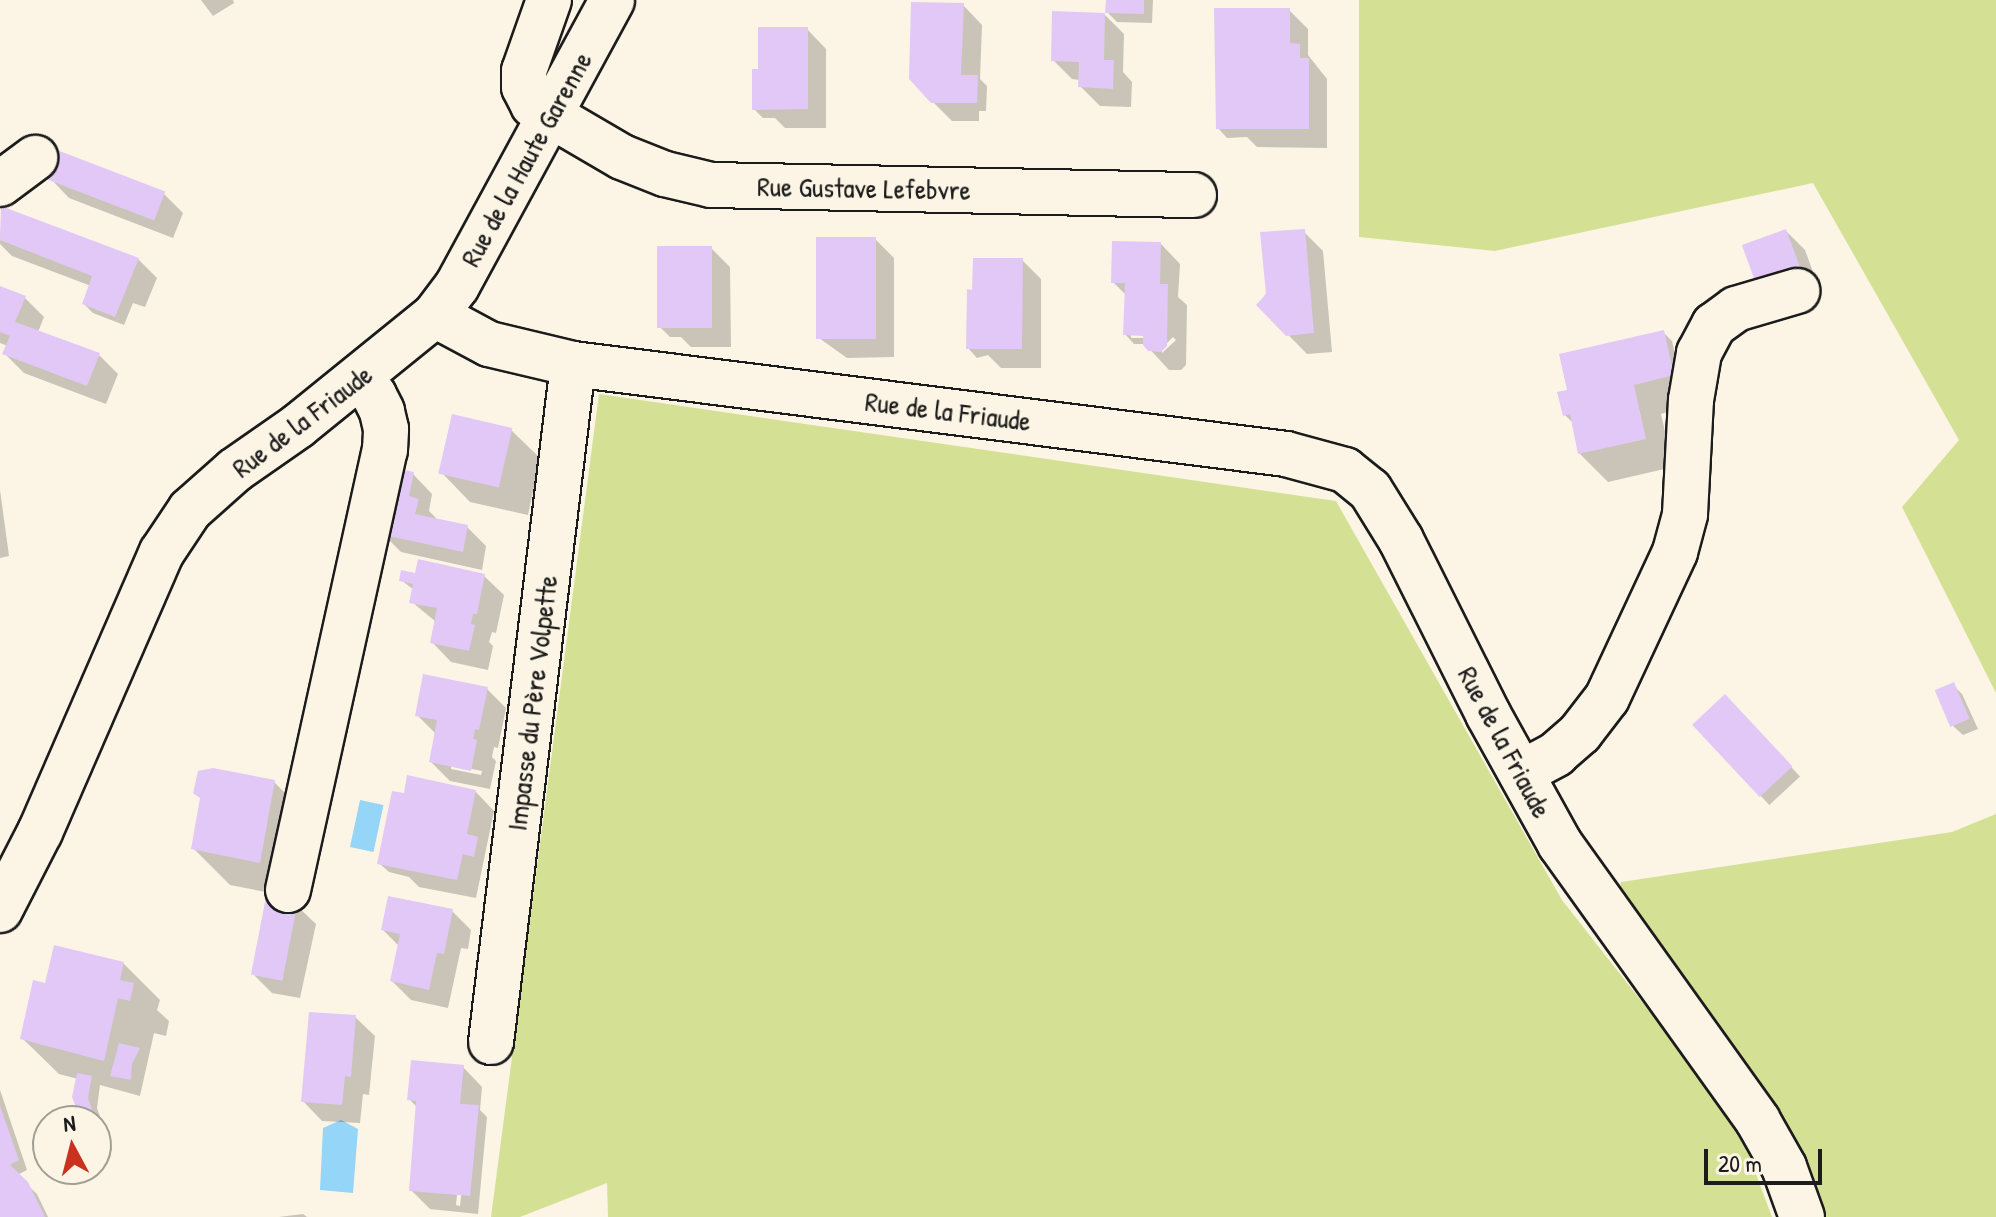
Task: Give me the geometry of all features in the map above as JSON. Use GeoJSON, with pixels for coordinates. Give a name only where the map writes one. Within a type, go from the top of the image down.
{"type":"FeatureCollection","features":[{"type":"Feature","properties":{"kind":"street"},"geometry":{"type":"LineString","coordinates":[[548,117],[533,105],[524,87],[524,71],[528,51],[549,0]]}},
{"type":"Feature","properties":{"kind":"street","name":"Rue de la Haute Garenne"},"geometry":{"type":"LineString","coordinates":[[435,315],[457,286],[612,0]]}},
{"type":"Feature","properties":{"kind":"street","name":"Rue Gustave Lefebvre"},"geometry":{"type":"LineString","coordinates":[[548,117],[622,157],[665,174],[711,185],[1194,195]]}},
{"type":"Feature","properties":{"kind":"street"},"geometry":{"type":"LineString","coordinates":[[0,184],[35,158]]}},
{"type":"Feature","properties":{"kind":"street"},"geometry":{"type":"LineString","coordinates":[[1521,773],[1556,754],[1572,740],[1607,698],[1675,552],[1685,514],[1699,353],[1714,325],[1736,309],[1797,291]]}},
{"type":"Feature","properties":{"kind":"street","name":"Rue de la Friaude"},"geometry":{"type":"LineString","coordinates":[[0,910],[40,832],[162,552],[183,521],[235,470],[359,379],[435,315],[489,344],[573,364],[1286,454],[1345,470],[1370,490],[1395,530],[1521,773],[1590,890],[1758,1121],[1784,1167],[1802,1217]]}},
{"type":"Feature","properties":{"kind":"street","name":"Impasse du Père Volpette"},"geometry":{"type":"LineString","coordinates":[[491,1042],[573,364]]}},
{"type":"Feature","properties":{"kind":"street"},"geometry":{"type":"LineString","coordinates":[[288,890],[385,450],[386,429],[382,411],[374,395],[359,379]]}},
{"type":"Feature","properties":{"kind":"green space"},"geometry":{"type":"Polygon","coordinates":[[[1359,0],[1996,0],[1996,693],[1902,507],[1959,440],[1813,183],[1495,251],[1359,237],[1359,0]]]}},
{"type":"Feature","properties":{"kind":"green space"},"geometry":{"type":"Polygon","coordinates":[[[599,394],[1336,501],[1562,900],[1737,1123],[1772,1217],[608,1217],[607,1183],[520,1217],[491,1217],[599,394]]]}},
{"type":"Feature","properties":{"kind":"green space"},"geometry":{"type":"Polygon","coordinates":[[[1996,814],[1996,1217],[1820,1217],[1616,901],[1621,882],[1952,832],[1996,814]]]}},
{"type":"Feature","properties":{"kind":"water"},"geometry":{"type":"Polygon","coordinates":[[[360,800],[383,805],[373,852],[350,847],[360,800]]]}},
{"type":"Feature","properties":{"kind":"water"},"geometry":{"type":"Polygon","coordinates":[[[341,1120],[358,1129],[353,1193],[320,1190],[323,1128],[341,1120]]]}},
{"type":"Feature","properties":{"kind":"building"},"geometry":{"type":"Polygon","coordinates":[[[1106,0],[1144,0],[1144,14],[1105,13],[1106,0]]]}},
{"type":"Feature","properties":{"kind":"building"},"geometry":{"type":"Polygon","coordinates":[[[911,2],[964,3],[961,75],[978,75],[977,103],[931,103],[909,79],[911,2]]]}},
{"type":"Feature","properties":{"kind":"building"},"geometry":{"type":"Polygon","coordinates":[[[1214,8],[1290,8],[1290,43],[1300,44],[1300,58],[1309,58],[1309,129],[1216,129],[1214,8]]]}},
{"type":"Feature","properties":{"kind":"building"},"geometry":{"type":"Polygon","coordinates":[[[1052,11],[1105,13],[1104,60],[1114,60],[1113,89],[1078,87],[1079,62],[1051,61],[1052,11]]]}},
{"type":"Feature","properties":{"kind":"building"},"geometry":{"type":"Polygon","coordinates":[[[758,27],[808,27],[808,109],[752,110],[752,69],[758,69],[758,27]]]}},
{"type":"Feature","properties":{"kind":"building"},"geometry":{"type":"Polygon","coordinates":[[[57,150],[165,192],[154,221],[46,179],[57,150]]]}},
{"type":"Feature","properties":{"kind":"building"},"geometry":{"type":"Polygon","coordinates":[[[1,206],[139,258],[115,317],[82,304],[92,276],[0,240],[1,206]]]}},
{"type":"Feature","properties":{"kind":"building"},"geometry":{"type":"Polygon","coordinates":[[[1305,229],[1314,333],[1286,336],[1256,305],[1266,294],[1260,232],[1305,229]]]}},
{"type":"Feature","properties":{"kind":"building"},"geometry":{"type":"Polygon","coordinates":[[[1786,229],[1803,275],[1759,291],[1742,245],[1786,229]]]}},
{"type":"Feature","properties":{"kind":"building"},"geometry":{"type":"Polygon","coordinates":[[[816,237],[876,237],[876,339],[816,339],[816,237]]]}},
{"type":"Feature","properties":{"kind":"building"},"geometry":{"type":"Polygon","coordinates":[[[1112,241],[1161,242],[1160,284],[1168,284],[1167,346],[1161,352],[1148,351],[1143,345],[1143,336],[1123,335],[1125,283],[1111,283],[1112,241]]]}},
{"type":"Feature","properties":{"kind":"building"},"geometry":{"type":"Polygon","coordinates":[[[657,246],[712,246],[712,328],[657,328],[657,246]]]}},
{"type":"Feature","properties":{"kind":"building"},"geometry":{"type":"Polygon","coordinates":[[[973,258],[1023,258],[1022,349],[966,349],[967,289],[972,290],[973,258]]]}},
{"type":"Feature","properties":{"kind":"building"},"geometry":{"type":"Polygon","coordinates":[[[0,286],[26,296],[15,322],[100,353],[87,386],[2,354],[10,336],[0,332],[0,286]]]}},
{"type":"Feature","properties":{"kind":"building"},"geometry":{"type":"Polygon","coordinates":[[[1664,330],[1674,375],[1634,385],[1646,439],[1578,454],[1570,414],[1563,416],[1557,392],[1567,390],[1559,354],[1664,330]]]}},
{"type":"Feature","properties":{"kind":"building"},"geometry":{"type":"Polygon","coordinates":[[[452,414],[512,428],[499,487],[438,473],[452,414]]]}},
{"type":"Feature","properties":{"kind":"building"},"geometry":{"type":"Polygon","coordinates":[[[394,468],[414,472],[409,496],[419,499],[415,514],[468,525],[463,552],[379,534],[394,468]]]}},
{"type":"Feature","properties":{"kind":"building"},"geometry":{"type":"Polygon","coordinates":[[[418,559],[485,574],[477,614],[473,614],[471,624],[475,625],[469,651],[430,643],[437,608],[409,603],[413,584],[399,581],[401,570],[415,573],[418,559]]]}},
{"type":"Feature","properties":{"kind":"building"},"geometry":{"type":"Polygon","coordinates":[[[423,674],[488,687],[479,730],[475,729],[473,739],[477,740],[471,771],[429,762],[437,720],[415,716],[423,674]]]}},
{"type":"Feature","properties":{"kind":"building"},"geometry":{"type":"Polygon","coordinates":[[[1954,682],[1970,719],[1950,727],[1935,690],[1954,682]]]}},
{"type":"Feature","properties":{"kind":"building"},"geometry":{"type":"Polygon","coordinates":[[[1725,694],[1793,766],[1760,797],[1692,725],[1725,694]]]}},
{"type":"Feature","properties":{"kind":"building"},"geometry":{"type":"Polygon","coordinates":[[[213,768],[275,780],[260,863],[191,849],[200,798],[193,793],[198,771],[213,768]]]}},
{"type":"Feature","properties":{"kind":"building"},"geometry":{"type":"Polygon","coordinates":[[[407,775],[476,790],[467,834],[478,837],[474,857],[463,854],[457,880],[377,864],[392,791],[404,793],[407,775]]]}},
{"type":"Feature","properties":{"kind":"building"},"geometry":{"type":"Polygon","coordinates":[[[388,896],[453,909],[444,954],[437,953],[429,990],[390,981],[400,934],[381,930],[388,896]]]}},
{"type":"Feature","properties":{"kind":"building"},"geometry":{"type":"Polygon","coordinates":[[[266,897],[297,903],[282,981],[251,975],[266,897]]]}},
{"type":"Feature","properties":{"kind":"building"},"geometry":{"type":"Polygon","coordinates":[[[54,945],[124,962],[120,980],[134,983],[130,1001],[118,998],[104,1061],[20,1039],[33,980],[45,983],[54,945]]]}},
{"type":"Feature","properties":{"kind":"building"},"geometry":{"type":"Polygon","coordinates":[[[309,1012],[356,1015],[351,1077],[345,1076],[342,1105],[301,1102],[309,1012]]]}},
{"type":"Feature","properties":{"kind":"building"},"geometry":{"type":"Polygon","coordinates":[[[119,1043],[140,1048],[132,1064],[131,1080],[110,1076],[119,1043]]]}},
{"type":"Feature","properties":{"kind":"building"},"geometry":{"type":"Polygon","coordinates":[[[411,1060],[464,1065],[460,1104],[479,1105],[470,1196],[409,1191],[416,1101],[407,1100],[411,1060]]]}},
{"type":"Feature","properties":{"kind":"building"},"geometry":{"type":"Polygon","coordinates":[[[77,1073],[92,1076],[88,1098],[90,1105],[75,1105],[72,1097],[77,1073]]]}},
{"type":"Feature","properties":{"kind":"building"},"geometry":{"type":"Polygon","coordinates":[[[0,1106],[19,1160],[10,1165],[28,1182],[45,1217],[0,1217],[0,1106]]]}}]}
